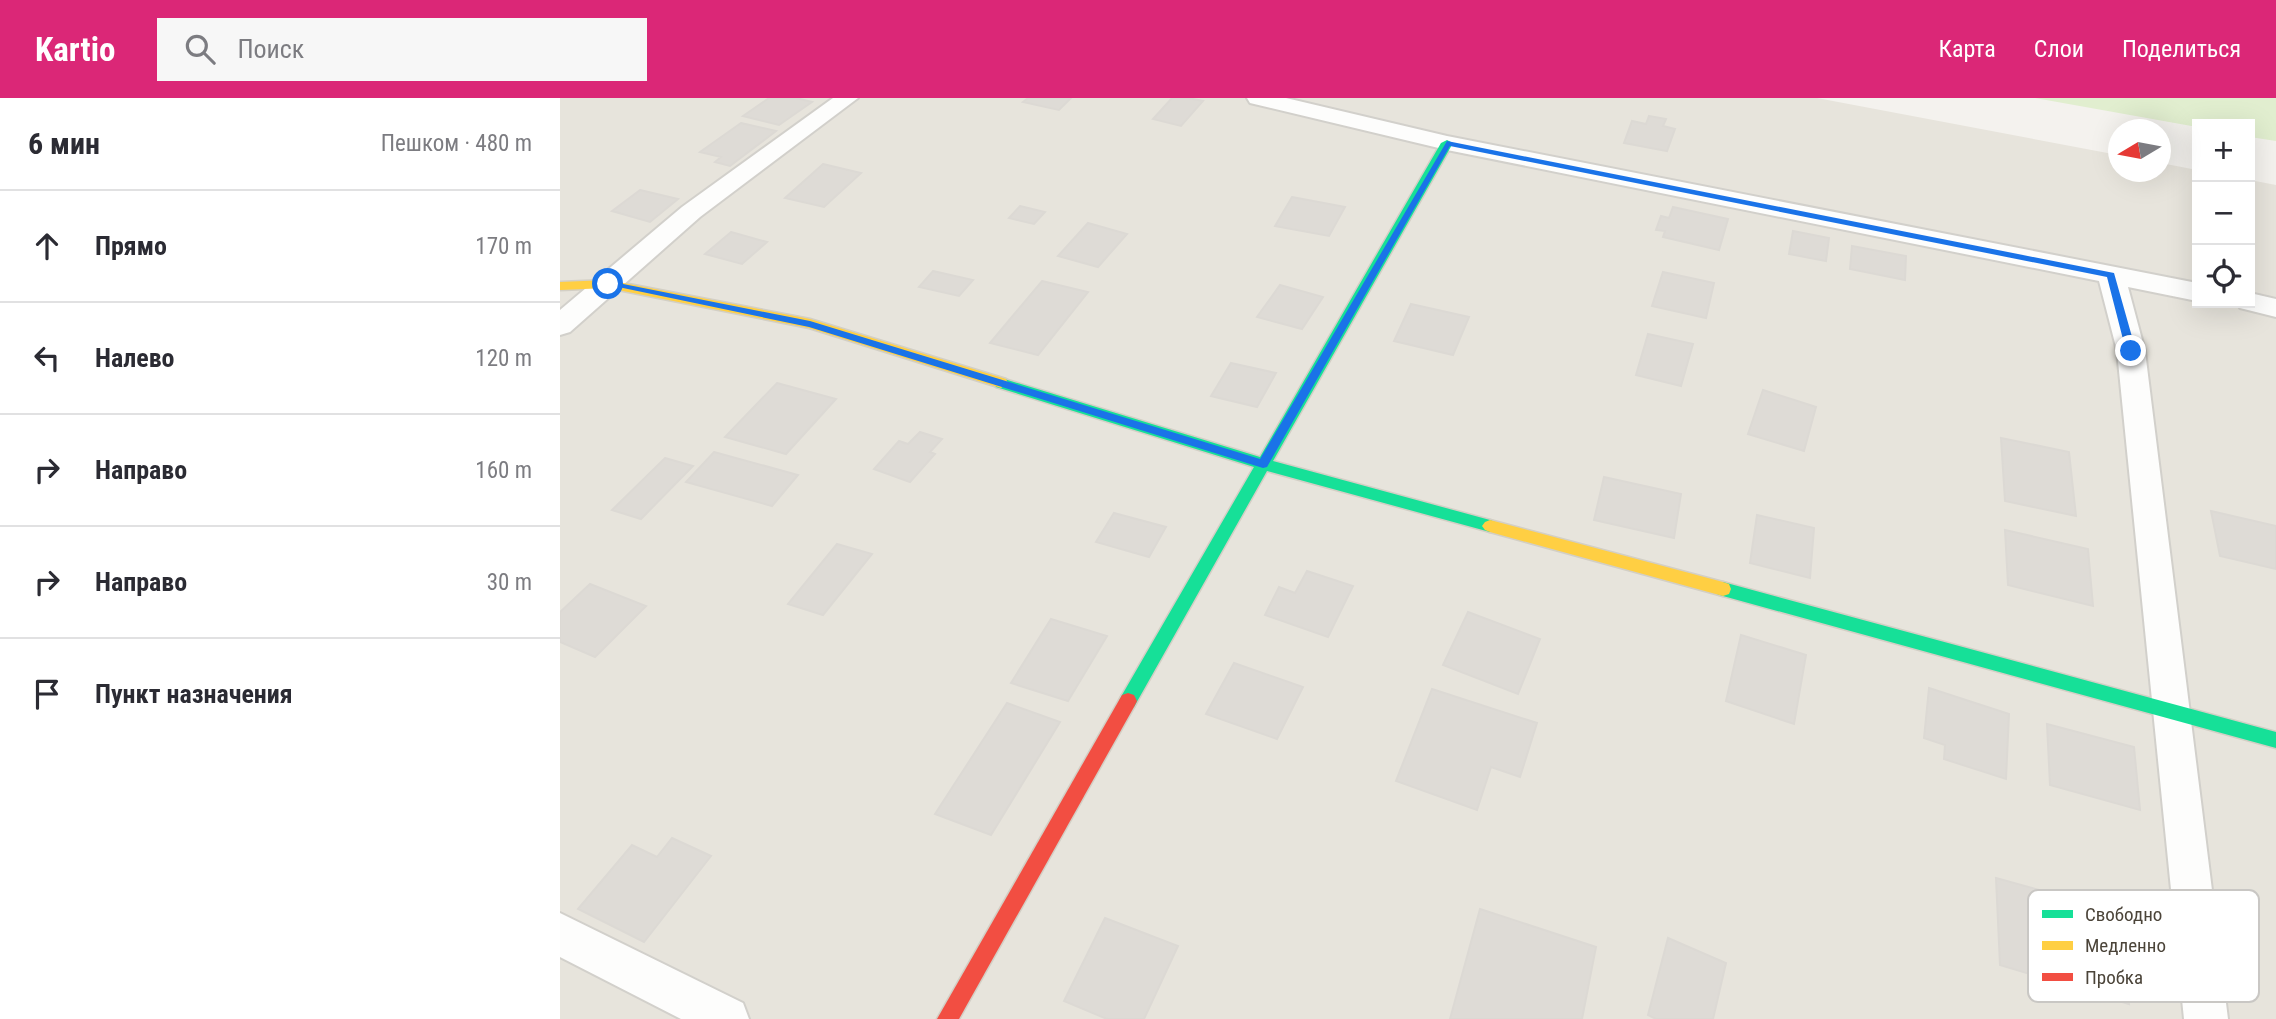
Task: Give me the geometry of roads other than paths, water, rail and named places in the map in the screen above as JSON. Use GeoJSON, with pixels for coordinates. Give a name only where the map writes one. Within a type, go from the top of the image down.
{"type":"FeatureCollection","features":[{"type":"Feature","properties":{"kind":"street"},"geometry":{"type":"LineString","coordinates":[[560,325],[691,212],[847,98]]}},
{"type":"Feature","properties":{"kind":"street"},"geometry":{"type":"LineString","coordinates":[[1258,98],[1447,143],[2192,291]]}},
{"type":"Feature","properties":{"kind":"street"},"geometry":{"type":"LineString","coordinates":[[947,1019],[1447,143]]}},
{"type":"Feature","properties":{"kind":"street"},"geometry":{"type":"LineString","coordinates":[[2111,275],[2131,351],[2191,890]]}},
{"type":"Feature","properties":{"kind":"street"},"geometry":{"type":"LineString","coordinates":[[560,286],[608,284],[810,324],[1263,464],[2276,740]]}},
{"type":"Feature","properties":{"kind":"street"},"geometry":{"type":"LineString","coordinates":[[2255,303],[2276,308]]}},
{"type":"Feature","properties":{"kind":"street"},"geometry":{"type":"LineString","coordinates":[[560,934],[727,1019]]}}]}
